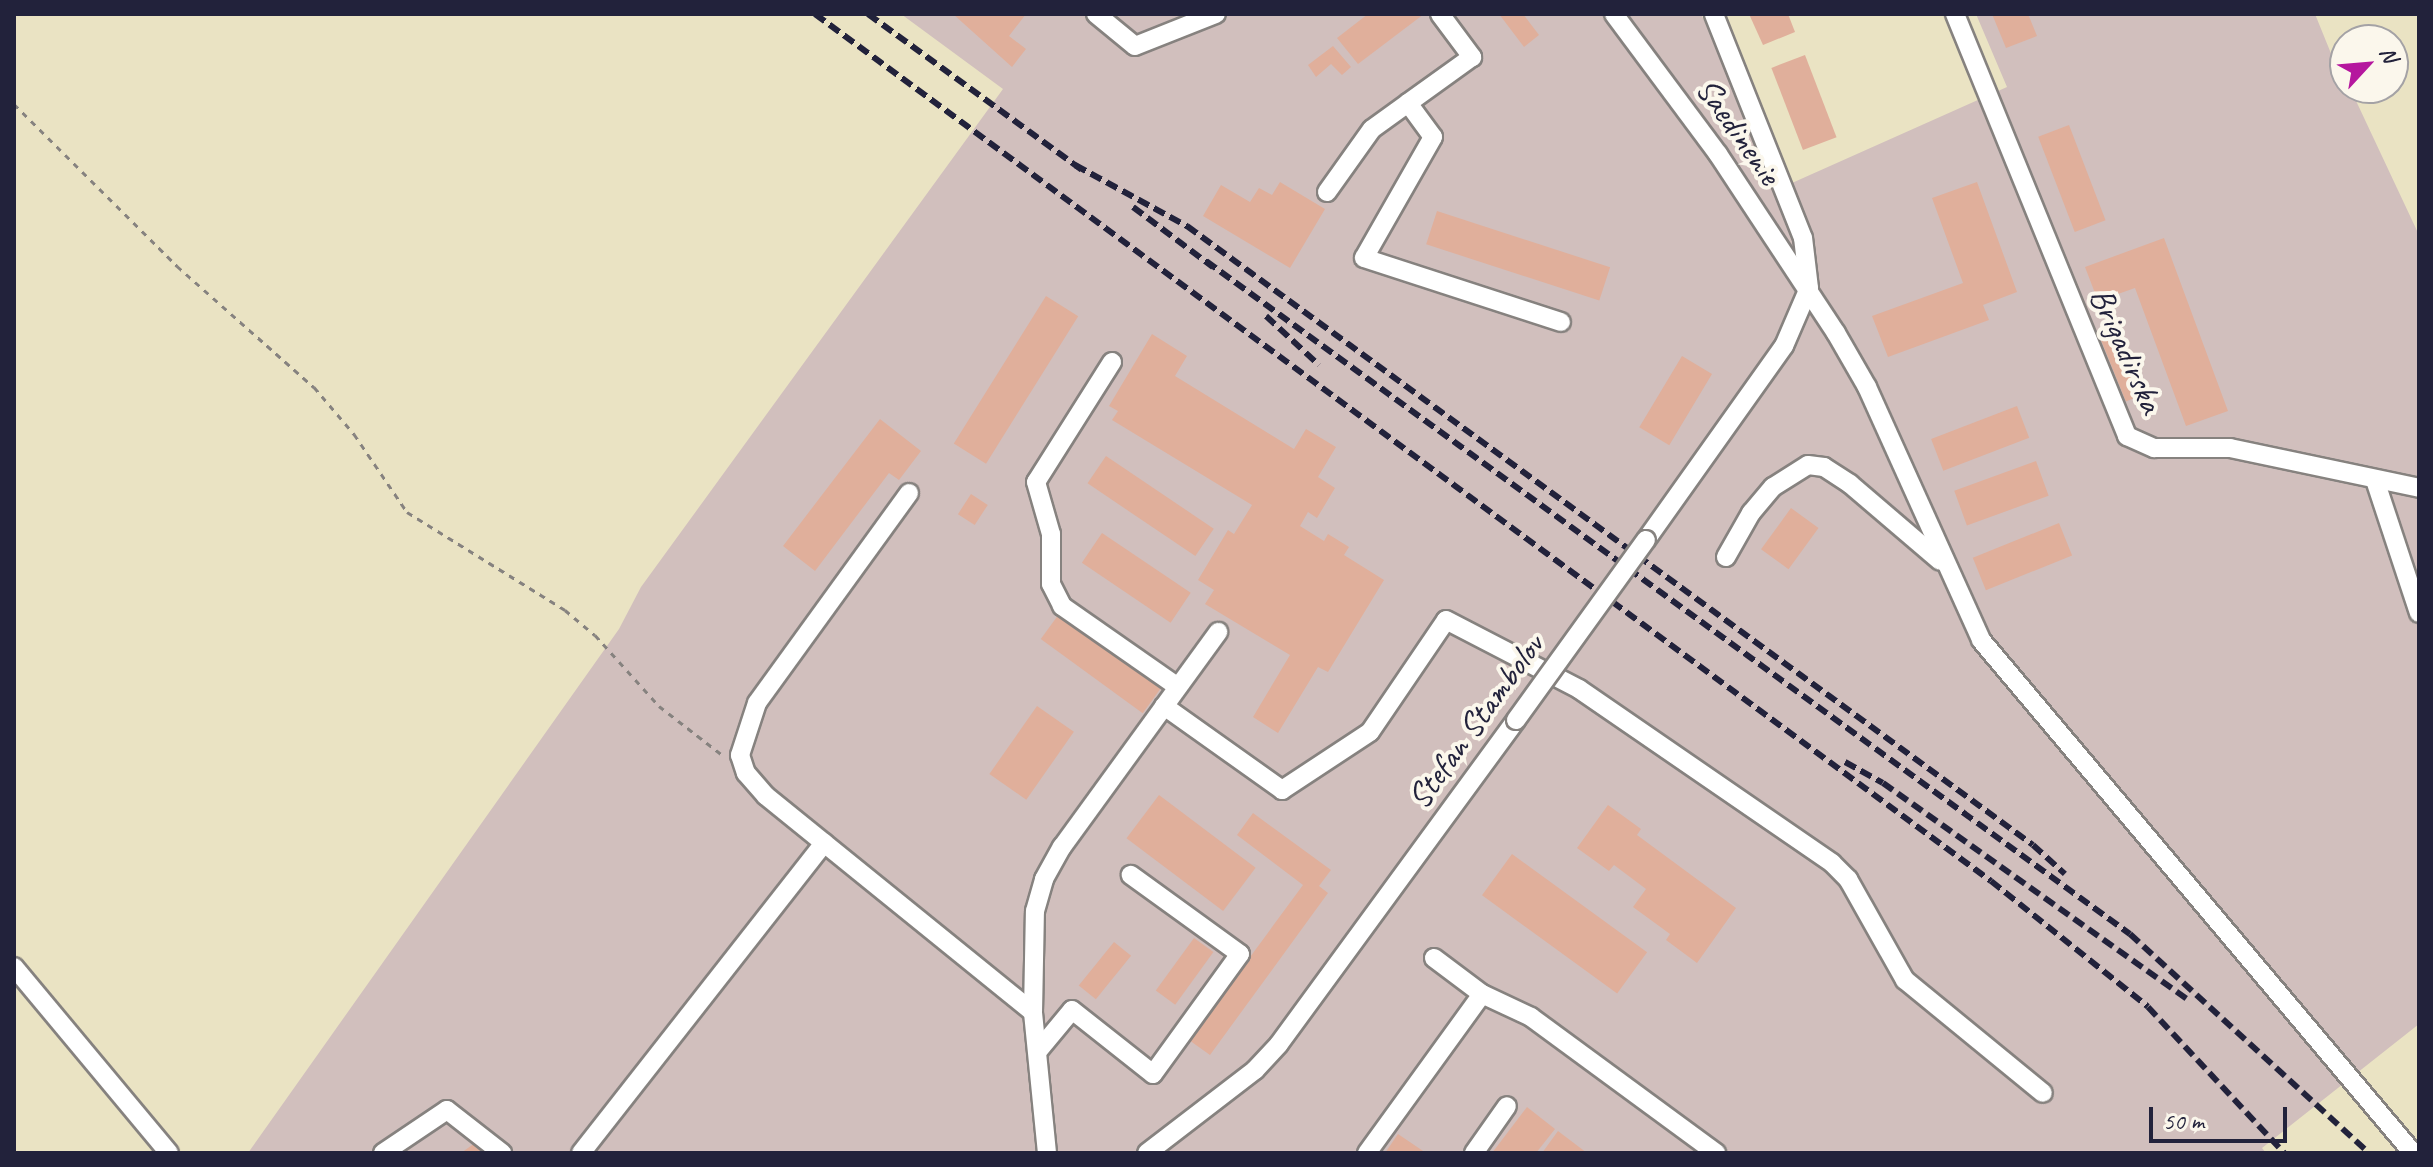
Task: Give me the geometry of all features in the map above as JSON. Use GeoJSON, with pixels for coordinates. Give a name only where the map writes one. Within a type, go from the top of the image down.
{"type":"FeatureCollection","features":[{"type":"Feature","properties":{"kind":"street"},"geometry":{"type":"LineString","coordinates":[[1096,14],[1135,46],[1216,14]]}},
{"type":"Feature","properties":{"kind":"street"},"geometry":{"type":"LineString","coordinates":[[1327,192],[1372,129],[1472,57],[1440,14]]}},
{"type":"Feature","properties":{"kind":"street","name":"Saedinenie"},"geometry":{"type":"LineString","coordinates":[[1614,14],[1718,154],[1809,288],[1867,387],[1943,563],[1981,640],[2004,672],[2413,1153]]}},
{"type":"Feature","properties":{"kind":"street"},"geometry":{"type":"LineString","coordinates":[[1714,14],[1803,238],[1809,288]]}},
{"type":"Feature","properties":{"kind":"street","name":"Brigadirska"},"geometry":{"type":"LineString","coordinates":[[1955,14],[2127,436],[2154,448],[2230,448],[2419,488]]}},
{"type":"Feature","properties":{"kind":"street"},"geometry":{"type":"LineString","coordinates":[[1408,103],[1433,137],[1364,258],[1561,322]]}},
{"type":"Feature","properties":{"kind":"street","name":"Stefan Stambolov"},"geometry":{"type":"LineString","coordinates":[[1147,1153],[1255,1070],[1279,1044],[1784,346],[1809,288]]}},
{"type":"Feature","properties":{"kind":"street"},"geometry":{"type":"LineString","coordinates":[[1112,362],[1036,482],[1051,534],[1051,584],[1062,606],[1178,687]]}},
{"type":"Feature","properties":{"kind":"street"},"geometry":{"type":"LineString","coordinates":[[1726,557],[1751,513],[1773,487],[1808,465],[1824,467],[1850,484],[1943,563]]}},
{"type":"Feature","properties":{"kind":"street"},"geometry":{"type":"LineString","coordinates":[[2375,480],[2419,613]]}},
{"type":"Feature","properties":{"kind":"street"},"geometry":{"type":"LineString","coordinates":[[909,493],[757,703],[739,745],[746,773],[824,843],[1033,1012]]}},
{"type":"Feature","properties":{"kind":"street"},"geometry":{"type":"LineString","coordinates":[[1164,706],[1282,790],[1370,732],[1446,620],[1579,689],[1832,863],[1848,879],[1905,980],[2043,1093]]}},
{"type":"Feature","properties":{"kind":"street"},"geometry":{"type":"LineString","coordinates":[[1047,1153],[1033,1012],[1035,911],[1044,879],[1218,632]]}},
{"type":"Feature","properties":{"kind":"street"},"geometry":{"type":"LineString","coordinates":[[581,1153],[824,843]]}},
{"type":"Feature","properties":{"kind":"street"},"geometry":{"type":"LineString","coordinates":[[1038,1051],[1072,1010],[1153,1074],[1240,954],[1131,875]]}},
{"type":"Feature","properties":{"kind":"street"},"geometry":{"type":"LineString","coordinates":[[1434,958],[1482,994],[1531,1017],[1716,1153]]}},
{"type":"Feature","properties":{"kind":"street"},"geometry":{"type":"LineString","coordinates":[[14,967],[169,1153]]}},
{"type":"Feature","properties":{"kind":"street"},"geometry":{"type":"LineString","coordinates":[[1367,1153],[1482,994]]}},
{"type":"Feature","properties":{"kind":"street"},"geometry":{"type":"LineString","coordinates":[[1474,1153],[1507,1106]]}},
{"type":"Feature","properties":{"kind":"street"},"geometry":{"type":"LineString","coordinates":[[383,1153],[447,1110],[502,1153]]}},
{"type":"Feature","properties":{"kind":"path"},"geometry":{"type":"LineString","coordinates":[[14,104],[177,266],[314,387],[354,434],[407,512],[565,610],[595,635],[659,706],[746,773]]}},
{"type":"Feature","properties":{"kind":"shaded area"},"geometry":{"type":"Polygon","coordinates":[[[901,14],[1701,14],[1783,187],[2007,87],[1976,14],[2315,14],[2329,49],[2329,104],[2358,104],[2419,235],[2419,1024],[2262,1148],[2266,1153],[248,1153],[619,629],[641,587],[1003,89],[901,14]]]}},
{"type":"Feature","properties":{"kind":"building"},"geometry":{"type":"Polygon","coordinates":[[[953,14],[1026,14],[1009,36],[1026,49],[1012,67],[953,14]]]}},
{"type":"Feature","properties":{"kind":"building"},"geometry":{"type":"Polygon","coordinates":[[[1368,14],[1424,14],[1358,64],[1337,38],[1368,14]]]}},
{"type":"Feature","properties":{"kind":"building"},"geometry":{"type":"Polygon","coordinates":[[[1499,14],[1523,14],[1539,35],[1524,47],[1499,14]]]}},
{"type":"Feature","properties":{"kind":"building"},"geometry":{"type":"Polygon","coordinates":[[[1749,14],[1788,14],[1795,32],[1763,45],[1749,14]]]}},
{"type":"Feature","properties":{"kind":"building"},"geometry":{"type":"Polygon","coordinates":[[[1992,14],[2028,14],[2037,36],[2006,48],[1992,14]]]}},
{"type":"Feature","properties":{"kind":"building"},"geometry":{"type":"Polygon","coordinates":[[[1333,46],[1351,67],[1342,75],[1331,64],[1316,77],[1308,65],[1333,46]]]}},
{"type":"Feature","properties":{"kind":"building"},"geometry":{"type":"Polygon","coordinates":[[[1805,55],[1837,137],[1803,150],[1771,68],[1805,55]]]}},
{"type":"Feature","properties":{"kind":"building"},"geometry":{"type":"Polygon","coordinates":[[[2069,125],[2106,220],[2075,232],[2038,137],[2069,125]]]}},
{"type":"Feature","properties":{"kind":"building"},"geometry":{"type":"Polygon","coordinates":[[[1280,182],[1325,209],[1290,268],[1203,216],[1221,185],[1250,202],[1259,188],[1272,195],[1280,182]]]}},
{"type":"Feature","properties":{"kind":"building"},"geometry":{"type":"Polygon","coordinates":[[[1977,182],[2017,292],[1983,305],[1989,320],[1888,357],[1872,316],[1963,283],[1932,198],[1977,182]]]}},
{"type":"Feature","properties":{"kind":"building"},"geometry":{"type":"Polygon","coordinates":[[[1437,211],[1610,267],[1599,301],[1426,244],[1437,211]]]}},
{"type":"Feature","properties":{"kind":"building"},"geometry":{"type":"Polygon","coordinates":[[[2164,238],[2228,411],[2186,426],[2135,288],[2098,301],[2085,267],[2164,238]]]}},
{"type":"Feature","properties":{"kind":"building"},"geometry":{"type":"Polygon","coordinates":[[[1046,296],[1078,316],[986,464],[954,444],[1046,296]]]}},
{"type":"Feature","properties":{"kind":"building"},"geometry":{"type":"Polygon","coordinates":[[[2113,327],[2141,396],[2126,402],[2098,333],[2113,327]]]}},
{"type":"Feature","properties":{"kind":"building"},"geometry":{"type":"Polygon","coordinates":[[[1152,334],[1187,356],[1175,376],[1294,449],[1306,429],[1336,447],[1318,477],[1335,488],[1317,518],[1308,512],[1300,526],[1324,541],[1328,534],[1349,547],[1344,555],[1384,580],[1328,672],[1318,667],[1278,733],[1253,717],[1290,655],[1205,604],[1214,590],[1198,580],[1228,530],[1234,534],[1252,505],[1112,420],[1118,411],[1109,406],[1152,334]]]}},
{"type":"Feature","properties":{"kind":"building"},"geometry":{"type":"Polygon","coordinates":[[[1682,356],[1712,374],[1669,445],[1639,427],[1682,356]]]}},
{"type":"Feature","properties":{"kind":"building"},"geometry":{"type":"Polygon","coordinates":[[[2017,406],[2029,438],[1943,471],[1931,439],[2017,406]]]}},
{"type":"Feature","properties":{"kind":"building"},"geometry":{"type":"Polygon","coordinates":[[[880,419],[921,451],[899,480],[889,473],[815,571],[783,546],[880,419]]]}},
{"type":"Feature","properties":{"kind":"building"},"geometry":{"type":"Polygon","coordinates":[[[1106,456],[1214,529],[1195,556],[1088,483],[1106,456]]]}},
{"type":"Feature","properties":{"kind":"building"},"geometry":{"type":"Polygon","coordinates":[[[2036,461],[2049,496],[1967,526],[1954,491],[2036,461]]]}},
{"type":"Feature","properties":{"kind":"building"},"geometry":{"type":"Polygon","coordinates":[[[971,494],[988,505],[975,525],[958,514],[971,494]]]}},
{"type":"Feature","properties":{"kind":"building"},"geometry":{"type":"Polygon","coordinates":[[[1791,508],[1819,528],[1789,569],[1761,549],[1791,508]]]}},
{"type":"Feature","properties":{"kind":"building"},"geometry":{"type":"Polygon","coordinates":[[[2059,523],[2072,555],[1986,590],[1973,558],[2059,523]]]}},
{"type":"Feature","properties":{"kind":"building"},"geometry":{"type":"Polygon","coordinates":[[[1102,533],[1191,593],[1171,623],[1082,563],[1102,533]]]}},
{"type":"Feature","properties":{"kind":"building"},"geometry":{"type":"Polygon","coordinates":[[[1059,614],[1161,688],[1143,713],[1041,639],[1059,614]]]}},
{"type":"Feature","properties":{"kind":"building"},"geometry":{"type":"Polygon","coordinates":[[[1037,706],[1074,732],[1026,800],[989,774],[1037,706]]]}},
{"type":"Feature","properties":{"kind":"building"},"geometry":{"type":"Polygon","coordinates":[[[1159,795],[1256,868],[1223,911],[1127,838],[1159,795]]]}},
{"type":"Feature","properties":{"kind":"building"},"geometry":{"type":"Polygon","coordinates":[[[1608,805],[1641,829],[1637,835],[1736,908],[1697,963],[1666,940],[1670,934],[1633,907],[1646,889],[1614,865],[1609,871],[1577,848],[1608,805]]]}},
{"type":"Feature","properties":{"kind":"building"},"geometry":{"type":"Polygon","coordinates":[[[1253,813],[1331,870],[1319,886],[1328,893],[1210,1055],[1189,1040],[1303,885],[1237,835],[1253,813]]]}},
{"type":"Feature","properties":{"kind":"building"},"geometry":{"type":"Polygon","coordinates":[[[1512,854],[1647,952],[1617,993],[1482,895],[1512,854]]]}},
{"type":"Feature","properties":{"kind":"building"},"geometry":{"type":"Polygon","coordinates":[[[1194,938],[1213,952],[1175,1005],[1156,991],[1194,938]]]}},
{"type":"Feature","properties":{"kind":"building"},"geometry":{"type":"Polygon","coordinates":[[[1114,942],[1131,956],[1096,999],[1079,986],[1114,942]]]}},
{"type":"Feature","properties":{"kind":"building"},"geometry":{"type":"Polygon","coordinates":[[[1527,1107],[1555,1129],[1536,1153],[1492,1153],[1527,1107]]]}},
{"type":"Feature","properties":{"kind":"building"},"geometry":{"type":"Polygon","coordinates":[[[1558,1131],[1587,1153],[1542,1153],[1558,1131]]]}},
{"type":"Feature","properties":{"kind":"building"},"geometry":{"type":"Polygon","coordinates":[[[1398,1134],[1426,1153],[1385,1153],[1398,1134]]]}},
{"type":"Feature","properties":{"kind":"building"},"geometry":{"type":"Polygon","coordinates":[[[475,1143],[482,1153],[461,1153],[475,1143]]]}},
{"type":"Feature","properties":{"kind":"railway"},"geometry":{"type":"LineString","coordinates":[[815,14],[1991,881],[2148,1007],[2284,1153]]}},
{"type":"Feature","properties":{"kind":"railway"},"geometry":{"type":"LineString","coordinates":[[868,14],[1085,172]]}},
{"type":"Feature","properties":{"kind":"railway"},"geometry":{"type":"LineString","coordinates":[[1075,165],[1187,226],[2033,845],[2065,874]]}},
{"type":"Feature","properties":{"kind":"railway"},"geometry":{"type":"LineString","coordinates":[[1133,207],[1213,267]]}},
{"type":"Feature","properties":{"kind":"railway"},"geometry":{"type":"LineString","coordinates":[[1206,261],[2130,934],[2369,1153]]}},
{"type":"Feature","properties":{"kind":"railway"},"geometry":{"type":"LineString","coordinates":[[1266,316],[1319,365]]}},
{"type":"Feature","properties":{"kind":"railway"},"geometry":{"type":"LineString","coordinates":[[1845,762],[1883,783],[2190,1001]]}}]}
